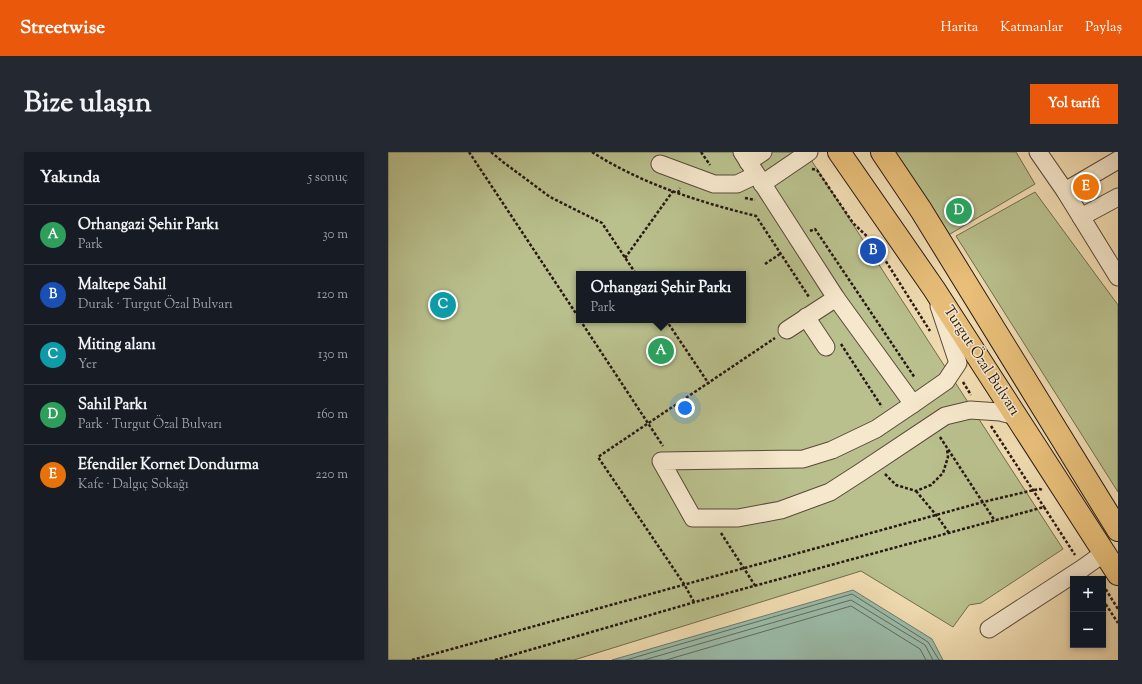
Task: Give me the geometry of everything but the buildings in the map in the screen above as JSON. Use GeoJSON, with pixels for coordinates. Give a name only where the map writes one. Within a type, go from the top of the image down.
{"type":"FeatureCollection","features":[{"type":"Feature","properties":{"kind":"highway","name":"Turgut Özal Bulvarı"},"geometry":{"type":"LineString","coordinates":[[839,152],[934,289],[1118,574]]}},
{"type":"Feature","properties":{"kind":"highway","name":"Turgut Özal Bulvarı"},"geometry":{"type":"LineString","coordinates":[[882,152],[921,210],[1118,530]]}},
{"type":"Feature","properties":{"kind":"highway"},"geometry":{"type":"LineString","coordinates":[[1086,524],[1106,512]]}},
{"type":"Feature","properties":{"kind":"street"},"geometry":{"type":"LineString","coordinates":[[660,164],[714,184],[737,184],[752,168],[762,152]]}},
{"type":"Feature","properties":{"kind":"street"},"geometry":{"type":"LineString","coordinates":[[752,168],[809,152]]}},
{"type":"Feature","properties":{"kind":"street"},"geometry":{"type":"LineString","coordinates":[[1038,152],[1065,191],[1118,277]]}},
{"type":"Feature","properties":{"kind":"street"},"geometry":{"type":"LineString","coordinates":[[1045,152],[1065,191]]}},
{"type":"Feature","properties":{"kind":"street"},"geometry":{"type":"LineString","coordinates":[[1065,191],[1118,160]]}},
{"type":"Feature","properties":{"kind":"street"},"geometry":{"type":"LineString","coordinates":[[752,168],[836,298],[935,423]]}},
{"type":"Feature","properties":{"kind":"street"},"geometry":{"type":"LineString","coordinates":[[1081,217],[1118,197]]}},
{"type":"Feature","properties":{"kind":"street"},"geometry":{"type":"LineString","coordinates":[[934,289],[958,363],[946,381],[876,429],[832,450],[803,459],[661,461],[693,518],[738,518],[781,510],[830,492],[945,416],[970,410],[1000,412],[1016,416]]}},
{"type":"Feature","properties":{"kind":"street"},"geometry":{"type":"LineString","coordinates":[[787,330],[836,298]]}},
{"type":"Feature","properties":{"kind":"street"},"geometry":{"type":"LineString","coordinates":[[806,317],[833,344]]}},
{"type":"Feature","properties":{"kind":"street"},"geometry":{"type":"LineString","coordinates":[[990,629],[1083,568],[1104,552]]}},
{"type":"Feature","properties":{"kind":"path"},"geometry":{"type":"LineString","coordinates":[[469,152],[576,313]]}},
{"type":"Feature","properties":{"kind":"path"},"geometry":{"type":"LineString","coordinates":[[491,152],[550,197],[602,223],[634,271]]}},
{"type":"Feature","properties":{"kind":"path"},"geometry":{"type":"LineString","coordinates":[[592,152],[610,163],[643,179],[678,193],[717,207],[756,216],[810,299]]}},
{"type":"Feature","properties":{"kind":"path"},"geometry":{"type":"LineString","coordinates":[[701,152],[711,167]]}},
{"type":"Feature","properties":{"kind":"path"},"geometry":{"type":"LineString","coordinates":[[703,156],[706,152]]}},
{"type":"Feature","properties":{"kind":"path"},"geometry":{"type":"LineString","coordinates":[[806,169],[818,170],[853,223],[874,244],[933,336]]}},
{"type":"Feature","properties":{"kind":"path"},"geometry":{"type":"LineString","coordinates":[[678,193],[682,183]]}},
{"type":"Feature","properties":{"kind":"path"},"geometry":{"type":"LineString","coordinates":[[625,258],[673,191]]}},
{"type":"Feature","properties":{"kind":"path"},"geometry":{"type":"LineString","coordinates":[[739,197],[760,202]]}},
{"type":"Feature","properties":{"kind":"path"},"geometry":{"type":"LineString","coordinates":[[806,234],[815,229],[915,378]]}},
{"type":"Feature","properties":{"kind":"path"},"geometry":{"type":"LineString","coordinates":[[765,264],[780,254]]}},
{"type":"Feature","properties":{"kind":"path"},"geometry":{"type":"LineString","coordinates":[[668,323],[709,384]]}},
{"type":"Feature","properties":{"kind":"path"},"geometry":{"type":"LineString","coordinates":[[694,602],[684,584],[598,457],[709,384],[787,330]]}},
{"type":"Feature","properties":{"kind":"path"},"geometry":{"type":"LineString","coordinates":[[833,344],[890,420]]}},
{"type":"Feature","properties":{"kind":"path"},"geometry":{"type":"LineString","coordinates":[[954,369],[1034,490],[1083,568]]}},
{"type":"Feature","properties":{"kind":"path"},"geometry":{"type":"LineString","coordinates":[[935,423],[947,447],[995,521]]}},
{"type":"Feature","properties":{"kind":"path"},"geometry":{"type":"LineString","coordinates":[[916,491],[931,485],[943,473],[948,457],[947,447]]}},
{"type":"Feature","properties":{"kind":"path"},"geometry":{"type":"LineString","coordinates":[[881,459],[884,473],[896,485],[916,491],[949,533]]}},
{"type":"Feature","properties":{"kind":"path"},"geometry":{"type":"LineString","coordinates":[[412,660],[684,584],[937,516],[983,502],[1034,490]]}},
{"type":"Feature","properties":{"kind":"path"},"geometry":{"type":"LineString","coordinates":[[494,660],[694,602],[1044,507]]}},
{"type":"Feature","properties":{"kind":"path"},"geometry":{"type":"LineString","coordinates":[[1106,590],[1118,609]]}},
{"type":"Feature","properties":{"kind":"path"},"geometry":{"type":"LineString","coordinates":[[1106,605],[1118,623]]}},
{"type":"Feature","properties":{"kind":"green space"},"geometry":{"type":"Polygon","coordinates":[[[388,152],[806,152],[1063,549],[981,603],[969,605],[953,627],[861,571],[574,660],[388,660],[388,152]]]}},
{"type":"Feature","properties":{"kind":"green space"},"geometry":{"type":"Polygon","coordinates":[[[891,152],[1016,152],[1035,184],[945,237],[891,152]]]}},
{"type":"Feature","properties":{"kind":"green space"},"geometry":{"type":"Polygon","coordinates":[[[1035,192],[1118,305],[1118,492],[956,236],[1035,192]]]}},
{"type":"Feature","properties":{"kind":"water"},"geometry":{"type":"Polygon","coordinates":[[[853,590],[932,639],[943,660],[612,660],[853,590]]]}},
{"type":"Feature","properties":{"kind":"place","name":"Efendiler Kornet Dondurma"},"geometry":{"type":"Point","coordinates":[1086,187]}},
{"type":"Feature","properties":{"kind":"place","name":"Sahil Parkı"},"geometry":{"type":"Point","coordinates":[959,211]}},
{"type":"Feature","properties":{"kind":"place","name":"Maltepe Sahil"},"geometry":{"type":"Point","coordinates":[873,251]}},
{"type":"Feature","properties":{"kind":"place","name":"Miting alanı"},"geometry":{"type":"Point","coordinates":[443,305]}},
{"type":"Feature","properties":{"kind":"place","name":"Orhangazi Şehir Parkı"},"geometry":{"type":"Point","coordinates":[661,351]}}]}
